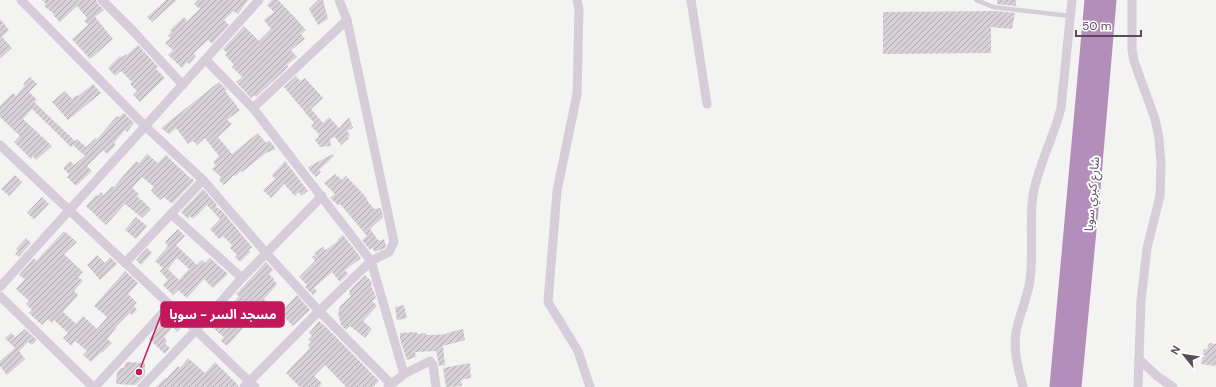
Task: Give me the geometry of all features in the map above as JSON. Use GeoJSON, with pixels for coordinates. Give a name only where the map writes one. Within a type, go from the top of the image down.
{"type":"FeatureCollection","features":[{"type":"Feature","properties":{"kind":"highway","name":"شارع كبري سوبا"},"geometry":{"type":"LineString","coordinates":[[1058,387],[1093,0]]}},
{"type":"Feature","properties":{"kind":"highway","name":"شارع كبري سوبا"},"geometry":{"type":"LineString","coordinates":[[1073,387],[1108,0]]}},
{"type":"Feature","properties":{"kind":"street"},"geometry":{"type":"LineString","coordinates":[[21,0],[145,126],[203,180],[266,253],[390,386],[404,374],[430,361],[433,365],[436,387]]}},
{"type":"Feature","properties":{"kind":"street"},"geometry":{"type":"LineString","coordinates":[[102,0],[183,85]]}},
{"type":"Feature","properties":{"kind":"street"},"geometry":{"type":"LineString","coordinates":[[0,145],[196,330],[249,385],[319,311],[371,261],[389,252],[394,242],[347,20],[339,0]]}},
{"type":"Feature","properties":{"kind":"street"},"geometry":{"type":"LineString","coordinates":[[577,0],[577,94],[557,191],[548,302],[578,351],[590,387]]}},
{"type":"Feature","properties":{"kind":"street"},"geometry":{"type":"LineString","coordinates":[[691,0],[707,104]]}},
{"type":"Feature","properties":{"kind":"street"},"geometry":{"type":"LineString","coordinates":[[1023,387],[1016,355],[1016,328],[1030,280],[1033,195],[1039,172],[1058,122],[1061,108],[1072,0]]}},
{"type":"Feature","properties":{"kind":"street"},"geometry":{"type":"LineString","coordinates":[[1132,0],[1132,50],[1134,61],[1155,119],[1159,138],[1161,164],[1160,196],[1147,248],[1141,301],[1138,387]]}},
{"type":"Feature","properties":{"kind":"street"},"geometry":{"type":"LineString","coordinates":[[0,287],[206,60],[254,2]]}},
{"type":"Feature","properties":{"kind":"street"},"geometry":{"type":"LineString","coordinates":[[253,108],[347,20]]}},
{"type":"Feature","properties":{"kind":"street"},"geometry":{"type":"LineString","coordinates":[[206,60],[253,108],[371,261],[404,374]]}},
{"type":"Feature","properties":{"kind":"street"},"geometry":{"type":"LineString","coordinates":[[125,263],[203,180]]}},
{"type":"Feature","properties":{"kind":"street"},"geometry":{"type":"LineString","coordinates":[[142,387],[196,330],[242,278],[322,196]]}},
{"type":"Feature","properties":{"kind":"street"},"geometry":{"type":"LineString","coordinates":[[171,214],[242,278]]}},
{"type":"Feature","properties":{"kind":"street"},"geometry":{"type":"LineString","coordinates":[[0,296],[94,387],[170,305]]}},
{"type":"Feature","properties":{"kind":"street"},"geometry":{"type":"LineString","coordinates":[[1139,359],[1157,376],[1173,387]]}},
{"type":"Feature","properties":{"kind":"lane"},"geometry":{"type":"LineString","coordinates":[[976,0],[993,7],[1070,16]]}},
{"type":"Feature","properties":{"kind":"building"},"geometry":{"type":"Polygon","coordinates":[[[42,0],[96,0],[104,10],[95,17],[113,39],[90,59],[72,39],[88,25],[84,21],[87,18],[77,6],[60,22],[53,15],[54,14],[44,6],[46,4],[42,0]]]}},
{"type":"Feature","properties":{"kind":"building"},"geometry":{"type":"Polygon","coordinates":[[[166,0],[177,0],[152,22],[147,17],[166,0]]]}},
{"type":"Feature","properties":{"kind":"building"},"geometry":{"type":"Polygon","coordinates":[[[198,0],[248,0],[238,14],[233,11],[224,20],[229,25],[212,44],[208,40],[194,53],[196,56],[189,64],[187,62],[182,68],[168,55],[173,50],[165,43],[170,38],[168,36],[172,32],[170,30],[184,17],[187,21],[200,9],[194,4],[198,0]]]}},
{"type":"Feature","properties":{"kind":"building"},"geometry":{"type":"Polygon","coordinates":[[[272,0],[278,0],[306,30],[301,34],[305,39],[291,50],[297,57],[287,65],[288,67],[256,97],[254,95],[251,98],[236,82],[242,77],[232,67],[234,65],[225,55],[227,53],[223,49],[244,26],[259,41],[271,29],[264,20],[274,12],[267,5],[272,0]]]}},
{"type":"Feature","properties":{"kind":"building"},"geometry":{"type":"Polygon","coordinates":[[[318,0],[323,0],[328,19],[318,25],[309,9],[318,0]]]}},
{"type":"Feature","properties":{"kind":"building"},"geometry":{"type":"Polygon","coordinates":[[[997,0],[1016,0],[1016,6],[997,4],[997,0]]]}},
{"type":"Feature","properties":{"kind":"building"},"geometry":{"type":"Polygon","coordinates":[[[995,11],[1015,13],[1012,29],[991,27],[991,53],[883,54],[883,12],[995,11]]]}},
{"type":"Feature","properties":{"kind":"building"},"geometry":{"type":"Polygon","coordinates":[[[0,19],[9,30],[2,37],[12,48],[0,59],[0,19]]]}},
{"type":"Feature","properties":{"kind":"building"},"geometry":{"type":"Polygon","coordinates":[[[138,45],[158,67],[156,69],[165,78],[140,102],[133,95],[137,91],[130,84],[132,82],[121,71],[115,76],[108,68],[120,56],[121,58],[126,54],[127,55],[138,45]]]}},
{"type":"Feature","properties":{"kind":"building"},"geometry":{"type":"Polygon","coordinates":[[[296,76],[300,81],[305,78],[323,98],[311,109],[323,123],[329,117],[339,128],[349,117],[353,128],[347,131],[350,135],[348,137],[349,138],[341,145],[335,137],[330,139],[331,146],[320,147],[315,140],[319,137],[319,134],[311,126],[314,123],[284,87],[296,76]]]}},
{"type":"Feature","properties":{"kind":"building"},"geometry":{"type":"Polygon","coordinates":[[[30,77],[37,84],[29,92],[37,100],[34,102],[75,141],[77,139],[86,147],[96,138],[97,139],[117,116],[119,117],[124,113],[134,123],[127,132],[125,130],[114,143],[116,145],[107,154],[103,150],[87,166],[92,171],[76,186],[67,177],[69,174],[63,168],[70,161],[74,165],[85,156],[73,145],[71,147],[32,109],[23,119],[52,146],[36,160],[33,156],[31,159],[14,142],[20,136],[0,117],[0,106],[13,93],[16,96],[25,85],[23,84],[30,77]]]}},
{"type":"Feature","properties":{"kind":"building"},"geometry":{"type":"Polygon","coordinates":[[[219,82],[227,90],[225,91],[240,110],[227,120],[232,124],[218,137],[232,154],[258,133],[266,143],[269,140],[276,149],[266,153],[236,176],[234,175],[224,185],[219,180],[221,177],[212,169],[216,165],[213,162],[219,156],[205,138],[197,145],[193,141],[188,144],[176,128],[169,134],[161,128],[219,82]]]}},
{"type":"Feature","properties":{"kind":"building"},"geometry":{"type":"Polygon","coordinates":[[[93,84],[101,93],[68,120],[52,102],[65,91],[72,99],[93,84]]]}},
{"type":"Feature","properties":{"kind":"building"},"geometry":{"type":"Polygon","coordinates":[[[147,154],[158,163],[166,155],[194,181],[172,204],[164,197],[160,200],[151,191],[154,187],[142,177],[132,188],[139,194],[137,196],[151,209],[142,218],[125,204],[106,225],[86,206],[96,195],[98,196],[101,192],[104,195],[112,186],[114,187],[136,161],[139,163],[147,154]]]}},
{"type":"Feature","properties":{"kind":"building"},"geometry":{"type":"Polygon","coordinates":[[[333,154],[334,156],[319,170],[321,172],[316,177],[310,171],[308,167],[333,154]]]}},
{"type":"Feature","properties":{"kind":"building"},"geometry":{"type":"Polygon","coordinates":[[[285,161],[308,191],[301,196],[299,192],[295,196],[284,184],[271,198],[263,190],[275,179],[272,175],[285,161]]]}},
{"type":"Feature","properties":{"kind":"building"},"geometry":{"type":"Polygon","coordinates":[[[335,174],[342,180],[346,176],[366,197],[374,209],[381,208],[383,217],[370,229],[379,241],[384,239],[386,246],[385,248],[375,252],[372,248],[370,250],[362,240],[367,236],[340,204],[338,205],[330,198],[335,194],[324,183],[335,174]]]}},
{"type":"Feature","properties":{"kind":"building"},"geometry":{"type":"Polygon","coordinates":[[[15,175],[22,182],[9,196],[1,189],[15,175]]]}},
{"type":"Feature","properties":{"kind":"building"},"geometry":{"type":"Polygon","coordinates":[[[203,189],[217,205],[216,207],[222,211],[252,247],[249,250],[250,252],[240,262],[235,257],[237,255],[230,248],[232,245],[223,236],[219,239],[210,229],[220,219],[207,205],[193,219],[190,216],[188,219],[181,212],[203,189]]]}},
{"type":"Feature","properties":{"kind":"building"},"geometry":{"type":"Polygon","coordinates":[[[42,197],[49,204],[34,219],[27,213],[42,197]]]}},
{"type":"Feature","properties":{"kind":"building"},"geometry":{"type":"Polygon","coordinates":[[[136,217],[147,226],[136,239],[125,230],[136,217]]]}},
{"type":"Feature","properties":{"kind":"building"},"geometry":{"type":"Polygon","coordinates":[[[178,229],[185,236],[176,245],[197,265],[202,260],[205,263],[210,258],[228,274],[213,288],[204,279],[187,298],[178,290],[173,295],[163,285],[168,280],[160,271],[163,268],[155,261],[168,246],[165,242],[178,229]],[[177,258],[168,269],[179,280],[189,269],[177,258]]]}},
{"type":"Feature","properties":{"kind":"building"},"geometry":{"type":"Polygon","coordinates":[[[64,231],[77,242],[64,254],[83,272],[78,277],[83,281],[74,291],[78,295],[63,312],[76,324],[83,316],[97,329],[107,317],[94,306],[125,271],[138,283],[128,294],[137,303],[134,306],[137,310],[132,315],[130,313],[119,324],[107,339],[112,343],[91,362],[83,355],[87,351],[75,341],[71,346],[63,338],[68,333],[54,320],[52,323],[48,319],[42,325],[29,313],[32,310],[26,304],[29,301],[16,289],[25,279],[19,275],[34,258],[36,261],[64,231]]]}},
{"type":"Feature","properties":{"kind":"building"},"geometry":{"type":"Polygon","coordinates":[[[343,235],[361,258],[345,270],[348,274],[340,282],[332,272],[314,288],[317,291],[313,295],[305,287],[307,285],[299,277],[315,261],[312,257],[316,255],[314,253],[323,247],[326,250],[343,235]]]}},
{"type":"Feature","properties":{"kind":"building"},"geometry":{"type":"Polygon","coordinates":[[[26,238],[31,243],[19,257],[15,254],[18,251],[16,249],[26,238]]]}},
{"type":"Feature","properties":{"kind":"building"},"geometry":{"type":"Polygon","coordinates":[[[147,248],[152,253],[141,265],[136,260],[147,248]]]}},
{"type":"Feature","properties":{"kind":"building"},"geometry":{"type":"Polygon","coordinates":[[[97,255],[105,263],[110,257],[117,264],[100,280],[87,265],[97,255]]]}},
{"type":"Feature","properties":{"kind":"building"},"geometry":{"type":"Polygon","coordinates":[[[266,262],[273,270],[269,274],[277,284],[264,299],[277,311],[261,328],[257,324],[256,326],[250,320],[227,346],[221,341],[224,337],[209,325],[217,316],[222,320],[235,304],[233,303],[239,296],[236,294],[266,262]]]}},
{"type":"Feature","properties":{"kind":"building"},"geometry":{"type":"Polygon","coordinates":[[[365,275],[371,281],[371,287],[376,298],[372,301],[377,306],[363,321],[372,329],[365,338],[350,326],[346,330],[341,325],[338,313],[340,306],[351,296],[349,291],[365,275]]]}},
{"type":"Feature","properties":{"kind":"building"},"geometry":{"type":"Polygon","coordinates":[[[297,295],[310,310],[293,326],[280,313],[297,295]]]}},
{"type":"Feature","properties":{"kind":"building"},"geometry":{"type":"Polygon","coordinates":[[[404,305],[407,318],[397,320],[395,307],[404,305]]]}},
{"type":"Feature","properties":{"kind":"building"},"geometry":{"type":"Polygon","coordinates":[[[170,314],[183,326],[177,332],[173,327],[164,337],[167,341],[165,344],[170,348],[165,354],[149,339],[170,314]]]}},
{"type":"Feature","properties":{"kind":"building"},"geometry":{"type":"Polygon","coordinates":[[[319,321],[379,381],[373,387],[346,387],[325,365],[314,376],[322,383],[319,387],[300,387],[286,373],[310,348],[308,346],[311,342],[308,340],[312,336],[309,333],[319,321]]]}},
{"type":"Feature","properties":{"kind":"building"},"geometry":{"type":"Polygon","coordinates":[[[25,329],[37,340],[32,345],[28,342],[19,351],[25,359],[7,375],[0,366],[0,361],[15,348],[5,338],[11,333],[15,337],[25,329]]]}},
{"type":"Feature","properties":{"kind":"building"},"geometry":{"type":"Polygon","coordinates":[[[463,329],[465,340],[443,346],[445,365],[439,366],[436,351],[415,352],[416,357],[407,360],[400,339],[400,333],[417,332],[417,334],[426,333],[426,335],[432,335],[447,334],[463,329]]]}},
{"type":"Feature","properties":{"kind":"building"},"geometry":{"type":"Polygon","coordinates":[[[1209,343],[1216,344],[1216,366],[1201,364],[1204,349],[1207,350],[1209,343]]]}},
{"type":"Feature","properties":{"kind":"building"},"geometry":{"type":"Polygon","coordinates":[[[188,358],[205,373],[215,362],[238,385],[238,387],[156,387],[178,366],[180,368],[188,358]]]}},
{"type":"Feature","properties":{"kind":"building"},"geometry":{"type":"Polygon","coordinates":[[[126,362],[145,363],[145,375],[136,385],[116,384],[117,372],[121,368],[124,368],[126,362]]]}},
{"type":"Feature","properties":{"kind":"building"},"geometry":{"type":"Polygon","coordinates":[[[470,363],[471,378],[461,380],[462,386],[446,387],[443,368],[470,363]]]}},
{"type":"Feature","properties":{"kind":"place","name":"مسجد السر - سوبا"},"geometry":{"type":"Point","coordinates":[139,372]}}]}
